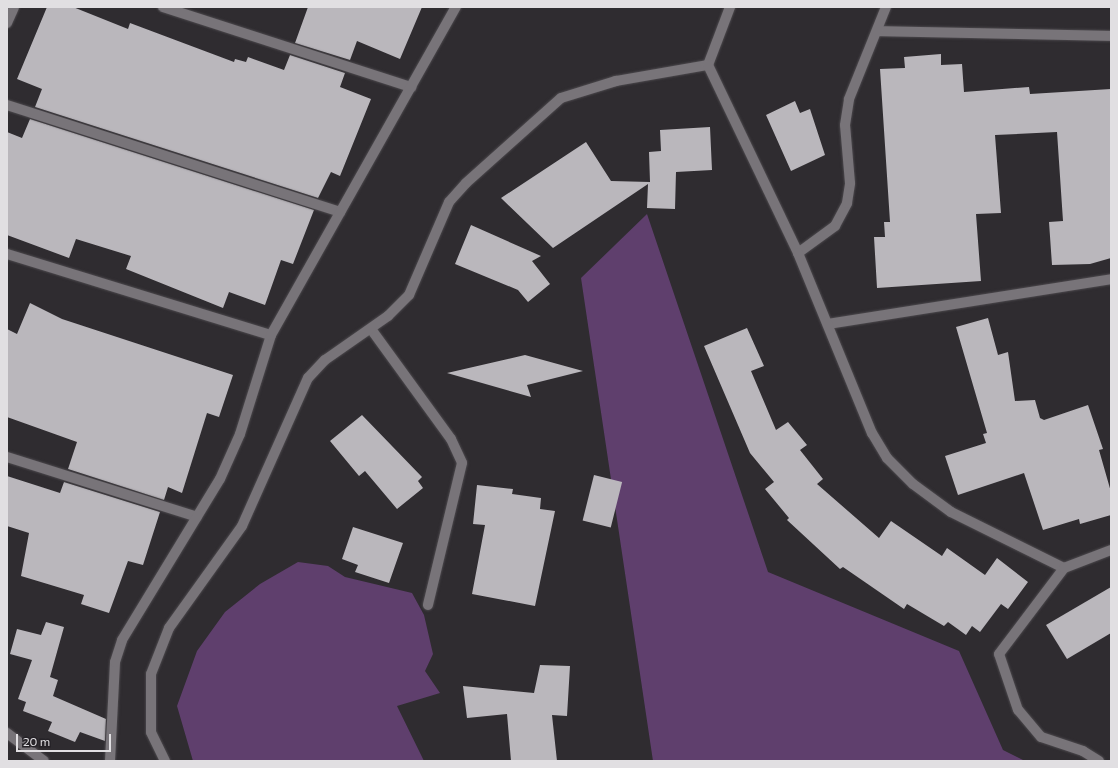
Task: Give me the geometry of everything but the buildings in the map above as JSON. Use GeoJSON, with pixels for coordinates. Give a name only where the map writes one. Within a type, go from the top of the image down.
{"type":"FeatureCollection","features":[{"type":"Feature","properties":{"kind":"street"},"geometry":{"type":"LineString","coordinates":[[7,23],[14,7]]}},
{"type":"Feature","properties":{"kind":"street"},"geometry":{"type":"LineString","coordinates":[[163,7],[411,87]]}},
{"type":"Feature","properties":{"kind":"street"},"geometry":{"type":"LineString","coordinates":[[110,761],[115,662],[122,640],[220,479],[240,434],[271,335],[456,7]]}},
{"type":"Feature","properties":{"kind":"street"},"geometry":{"type":"LineString","coordinates":[[730,7],[708,65],[798,253],[872,433],[887,458],[913,484],[951,512],[1064,568]]}},
{"type":"Feature","properties":{"kind":"street"},"geometry":{"type":"LineString","coordinates":[[798,253],[835,226],[847,203],[850,183],[845,125],[849,99],[886,7]]}},
{"type":"Feature","properties":{"kind":"street"},"geometry":{"type":"LineString","coordinates":[[877,31],[1111,36]]}},
{"type":"Feature","properties":{"kind":"street"},"geometry":{"type":"LineString","coordinates":[[165,761],[151,732],[151,674],[169,628],[242,526],[308,378],[325,360],[371,329],[409,295],[449,202],[466,183],[561,98],[616,81],[708,65]]}},
{"type":"Feature","properties":{"kind":"street"},"geometry":{"type":"LineString","coordinates":[[7,105],[340,212]]}},
{"type":"Feature","properties":{"kind":"street"},"geometry":{"type":"LineString","coordinates":[[7,254],[271,335]]}},
{"type":"Feature","properties":{"kind":"street"},"geometry":{"type":"LineString","coordinates":[[828,324],[1111,279]]}},
{"type":"Feature","properties":{"kind":"street"},"geometry":{"type":"LineString","coordinates":[[371,329],[451,439],[462,463],[428,605]]}},
{"type":"Feature","properties":{"kind":"street"},"geometry":{"type":"LineString","coordinates":[[7,457],[197,517]]}},
{"type":"Feature","properties":{"kind":"street"},"geometry":{"type":"LineString","coordinates":[[1099,761],[1083,751],[1041,737],[1018,710],[999,654],[1064,568],[1111,550]]}},
{"type":"Feature","properties":{"kind":"street"},"geometry":{"type":"LineString","coordinates":[[7,734],[44,761]]}},
{"type":"Feature","properties":{"kind":"shaded area"},"geometry":{"type":"Polygon","coordinates":[[[647,214],[768,572],[959,651],[1003,750],[1025,761],[653,761],[581,278],[647,214]]]}},
{"type":"Feature","properties":{"kind":"shaded area"},"geometry":{"type":"Polygon","coordinates":[[[298,562],[328,566],[345,577],[412,593],[424,615],[433,654],[425,671],[440,693],[397,706],[424,761],[193,761],[177,706],[197,651],[225,612],[260,584],[298,562]]]}}]}
